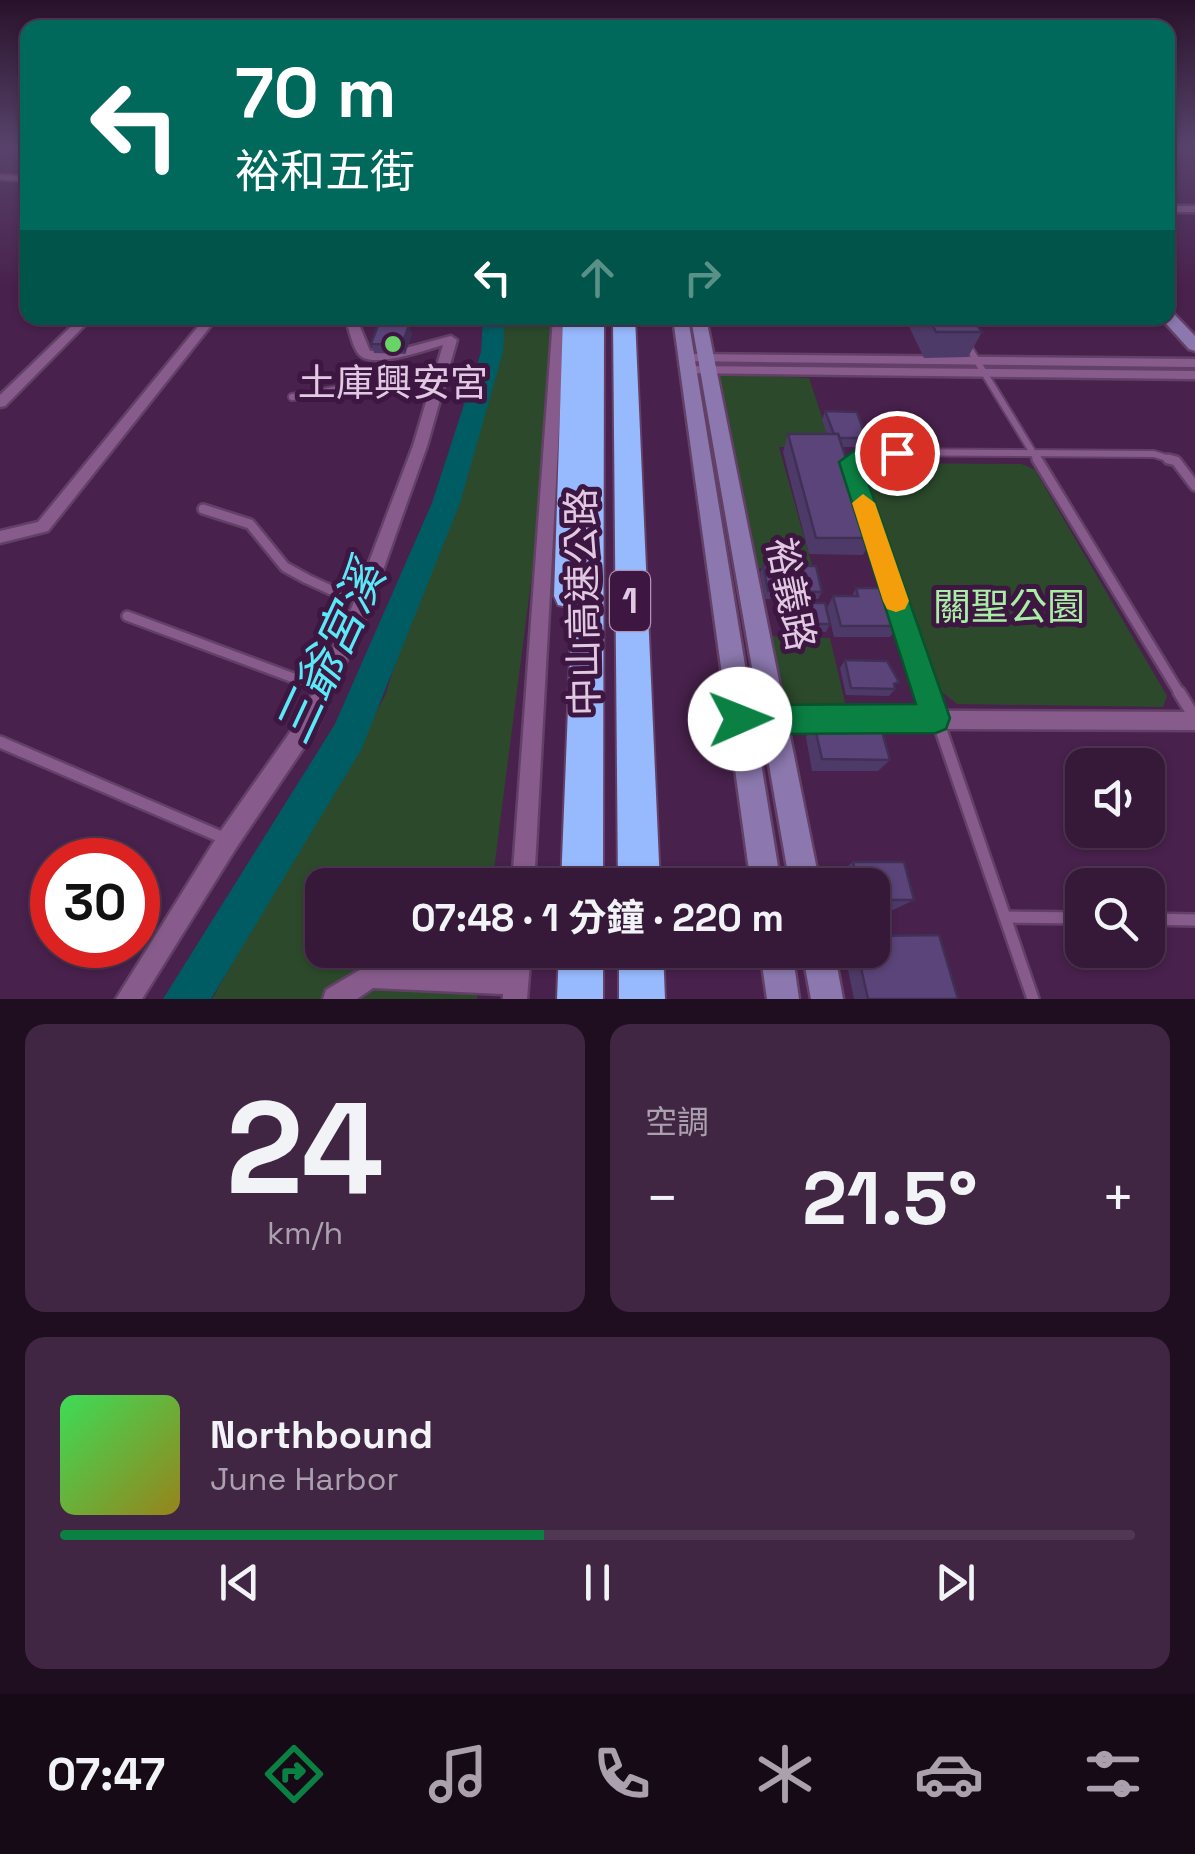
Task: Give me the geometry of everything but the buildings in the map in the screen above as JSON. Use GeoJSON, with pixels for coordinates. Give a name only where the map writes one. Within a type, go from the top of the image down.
{"type":"FeatureCollection","features":[{"type":"Feature","properties":{"kind":"highway"},"geometry":{"type":"LineString","coordinates":[[570,868],[574,325]]}},
{"type":"Feature","properties":{"kind":"highway","name":"中山高速公路"},"geometry":{"type":"LineString","coordinates":[[582,868],[593,325]]}},
{"type":"Feature","properties":{"kind":"highway","name":"中山高速公路"},"geometry":{"type":"LineString","coordinates":[[624,325],[639,868]]}},
{"type":"Feature","properties":{"kind":"highway"},"geometry":{"type":"LineString","coordinates":[[573,968],[576,999]]}},
{"type":"Feature","properties":{"kind":"highway"},"geometry":{"type":"LineString","coordinates":[[576,999],[579,968]]}},
{"type":"Feature","properties":{"kind":"highway"},"geometry":{"type":"LineString","coordinates":[[641,968],[642,999]]}},
{"type":"Feature","properties":{"kind":"street"},"geometry":{"type":"LineString","coordinates":[[1175,307],[1195,328]]}},
{"type":"Feature","properties":{"kind":"street"},"geometry":{"type":"LineString","coordinates":[[1175,324],[1195,346]]}},
{"type":"Feature","properties":{"kind":"street"},"geometry":{"type":"LineString","coordinates":[[0,403],[79,325]]}},
{"type":"Feature","properties":{"kind":"street"},"geometry":{"type":"LineString","coordinates":[[0,538],[44,527],[205,325]]}},
{"type":"Feature","properties":{"kind":"street"},"geometry":{"type":"LineString","coordinates":[[128,999],[228,840],[310,721],[341,657],[444,372],[451,340],[391,356],[364,353],[355,325]]}},
{"type":"Feature","properties":{"kind":"street"},"geometry":{"type":"LineString","coordinates":[[524,868],[559,325]]}},
{"type":"Feature","properties":{"kind":"street","name":"裕義路"},"geometry":{"type":"LineString","coordinates":[[683,325],[697,364],[803,868]]}},
{"type":"Feature","properties":{"kind":"street","name":"裕義路"},"geometry":{"type":"LineString","coordinates":[[698,325],[697,364],[740,719],[763,868]]}},
{"type":"Feature","properties":{"kind":"street"},"geometry":{"type":"LineString","coordinates":[[697,364],[1195,364]]}},
{"type":"Feature","properties":{"kind":"street"},"geometry":{"type":"LineString","coordinates":[[980,367],[1195,375]]}},
{"type":"Feature","properties":{"kind":"street"},"geometry":{"type":"LineString","coordinates":[[740,719],[1195,719]]}},
{"type":"Feature","properties":{"kind":"street"},"geometry":{"type":"LineString","coordinates":[[779,968],[783,999]]}},
{"type":"Feature","properties":{"kind":"street"},"geometry":{"type":"LineString","coordinates":[[821,968],[826,999]]}},
{"type":"Feature","properties":{"kind":"street"},"geometry":{"type":"LineString","coordinates":[[335,999],[370,976],[516,991]]}},
{"type":"Feature","properties":{"kind":"lane"},"geometry":{"type":"LineString","coordinates":[[959,332],[1195,719]]}},
{"type":"Feature","properties":{"kind":"lane"},"geometry":{"type":"LineString","coordinates":[[292,397],[444,372]]}},
{"type":"Feature","properties":{"kind":"lane"},"geometry":{"type":"LineString","coordinates":[[1033,999],[850,462],[862,452],[1165,457],[1176,461],[1195,486]]}},
{"type":"Feature","properties":{"kind":"lane"},"geometry":{"type":"LineString","coordinates":[[204,509],[250,524],[285,567],[307,579],[331,590],[366,590]]}},
{"type":"Feature","properties":{"kind":"lane"},"geometry":{"type":"LineString","coordinates":[[127,616],[324,689]]}},
{"type":"Feature","properties":{"kind":"lane"},"geometry":{"type":"LineString","coordinates":[[0,742],[228,840]]}},
{"type":"Feature","properties":{"kind":"lane"},"geometry":{"type":"LineString","coordinates":[[1004,916],[1065,918]]}},
{"type":"Feature","properties":{"kind":"lane"},"geometry":{"type":"LineString","coordinates":[[1165,919],[1195,920]]}},
{"type":"Feature","properties":{"kind":"green space"},"geometry":{"type":"Polygon","coordinates":[[[497,325],[552,325],[542,496],[494,868],[305,868],[305,968],[481,968],[477,999],[212,999],[385,696],[495,352],[497,325]]]}},
{"type":"Feature","properties":{"kind":"green space"},"geometry":{"type":"Polygon","coordinates":[[[712,374],[809,378],[832,447],[779,447],[813,569],[754,568],[712,374]]]}},
{"type":"Feature","properties":{"kind":"green space","name":"關聖公園"},"geometry":{"type":"Polygon","coordinates":[[[867,463],[1022,464],[1035,470],[1167,696],[1163,707],[957,704],[942,692],[863,469],[867,463]]]}},
{"type":"Feature","properties":{"kind":"green space"},"geometry":{"type":"Polygon","coordinates":[[[768,636],[830,638],[847,711],[784,712],[768,636]]]}},
{"type":"Feature","properties":{"kind":"waterway","name":"三爺宮溪"},"geometry":{"type":"LineString","coordinates":[[186,999],[348,737],[446,503],[492,352],[494,325]]}},
{"type":"Feature","properties":{"kind":"slow traffic"},"geometry":{"type":"LineString","coordinates":[[863,503],[896,601]]}},
{"type":"Feature","properties":{"kind":"place","name":"土庫興安宮"},"geometry":{"type":"Point","coordinates":[393,344]}},
{"type":"Feature","properties":{"kind":"route"},"geometry":{"type":"LineString","coordinates":[[740,719],[936,718],[850,462],[862,452],[897,453]]}}]}
